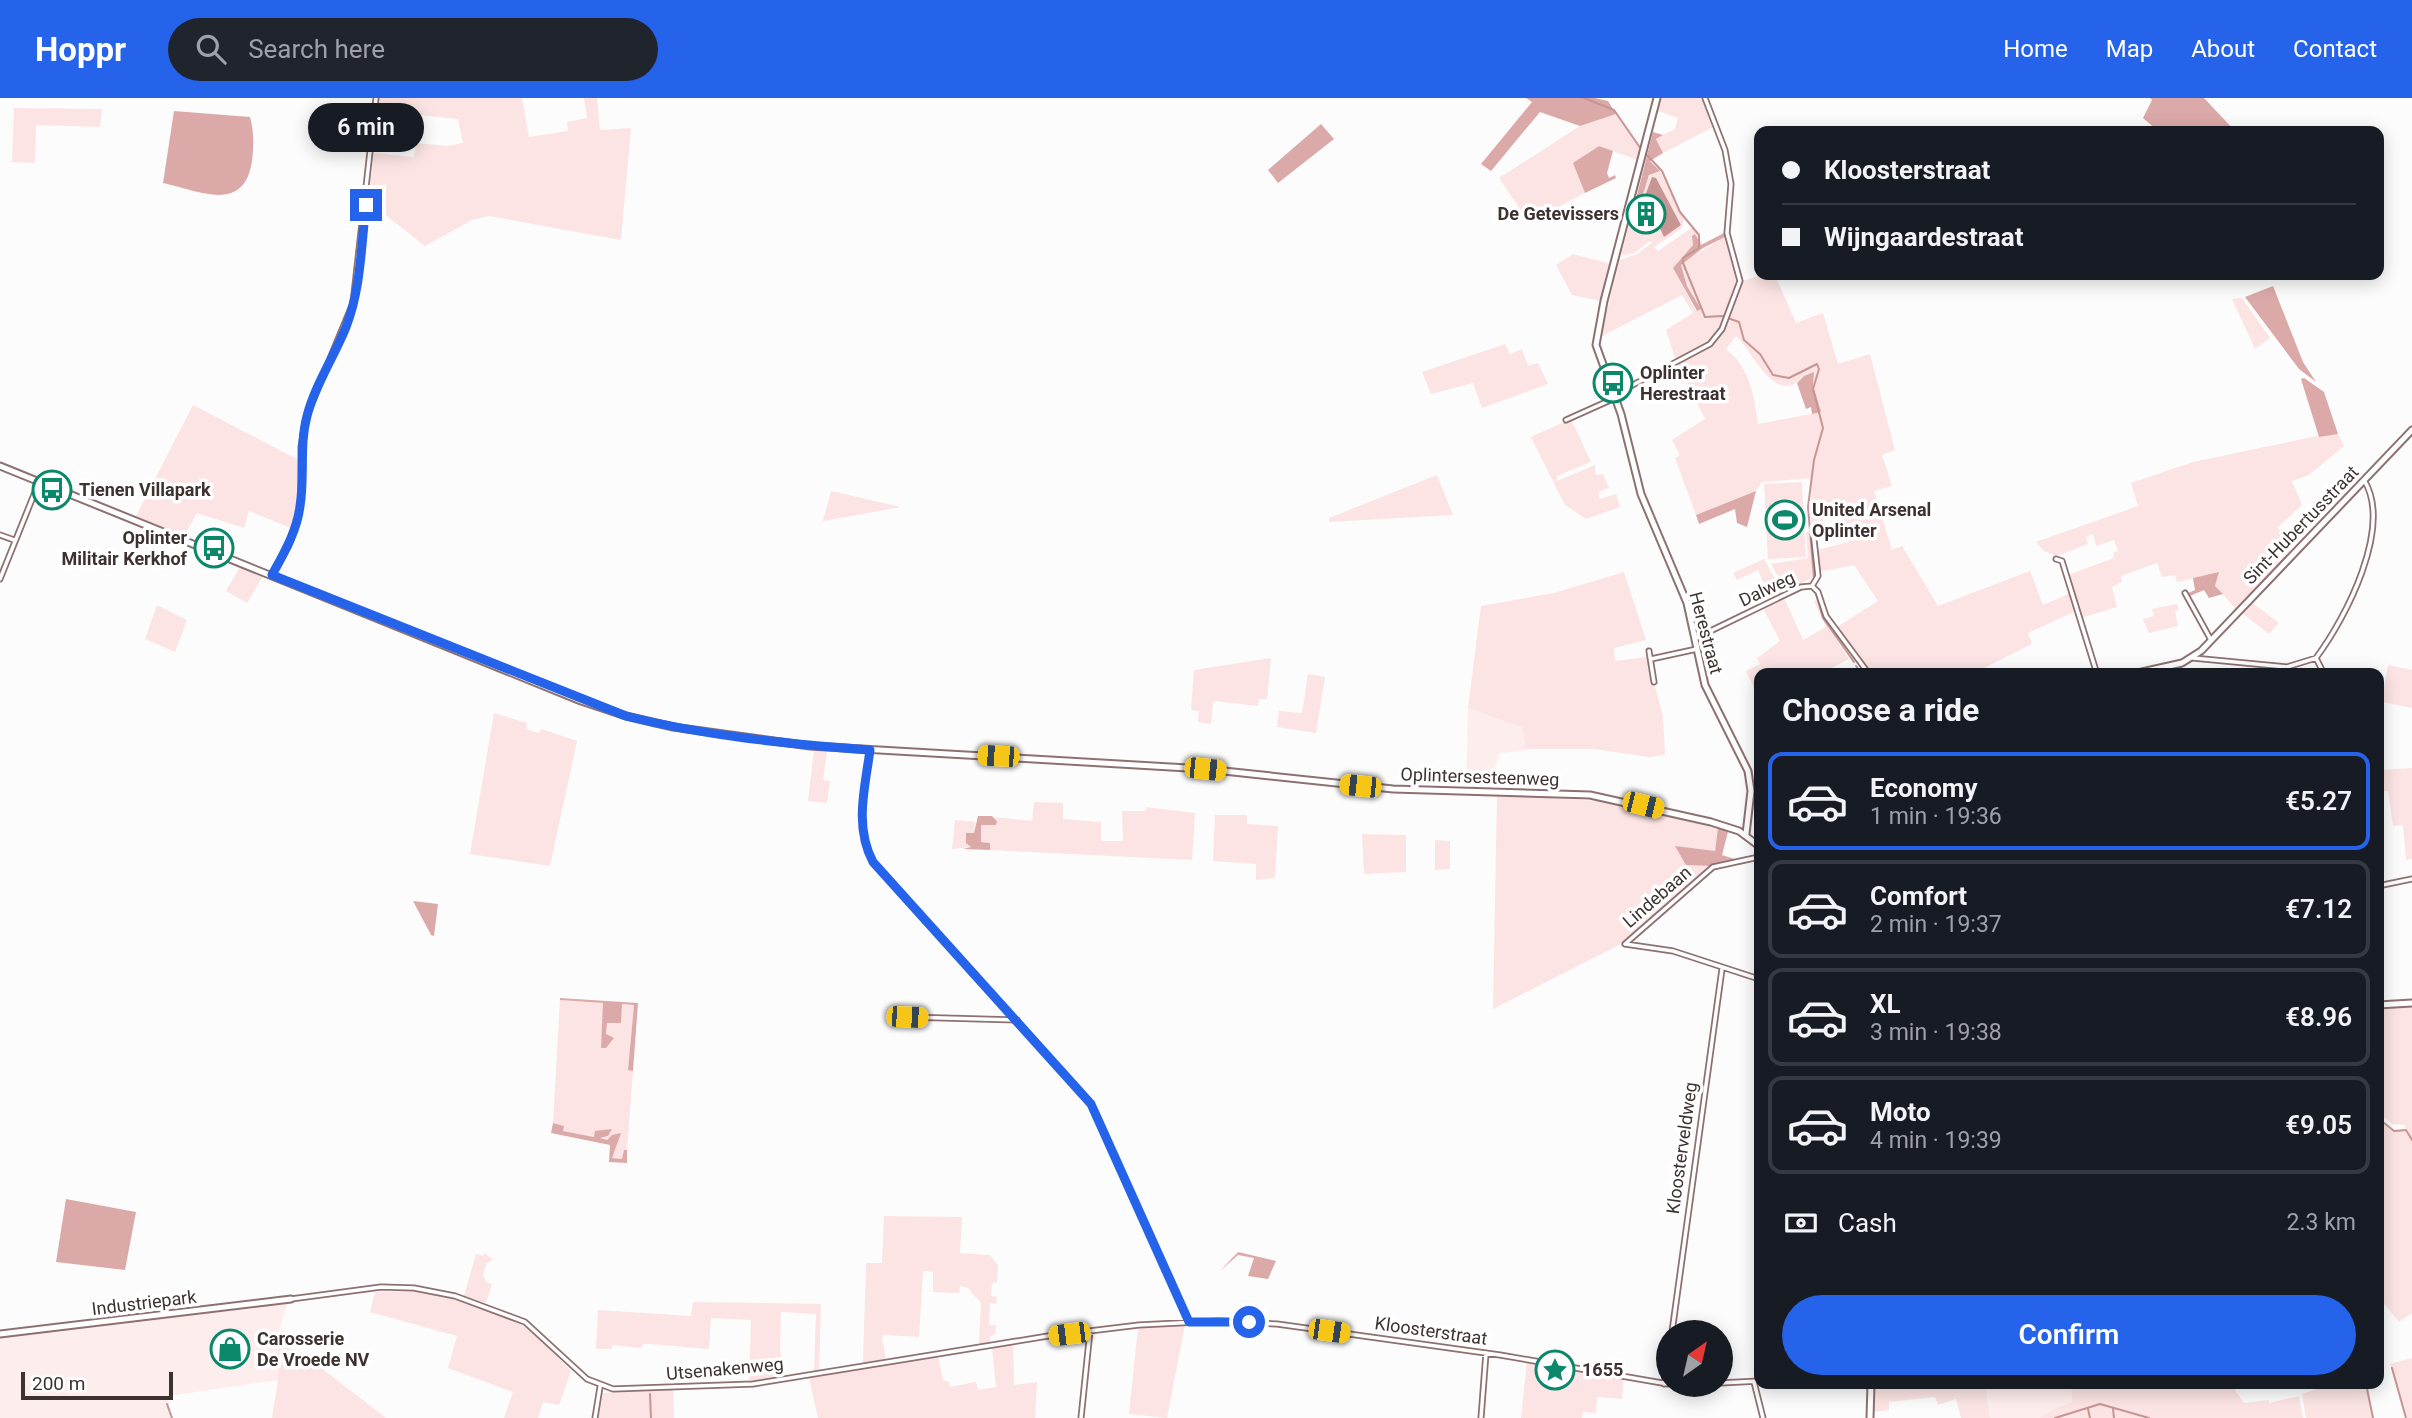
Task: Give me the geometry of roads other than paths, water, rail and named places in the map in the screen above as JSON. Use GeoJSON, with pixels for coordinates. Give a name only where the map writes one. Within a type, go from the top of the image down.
{"type":"FeatureCollection","features":[{"type":"Feature","properties":{"kind":"street"},"geometry":{"type":"LineString","coordinates":[[272,575],[288,547],[298,519],[301,503],[300,447],[309,407],[345,328],[353,303],[376,98]]}},
{"type":"Feature","properties":{"kind":"street","name":"Herestraat"},"geometry":{"type":"LineString","coordinates":[[1657,98],[1597,338],[1597,355],[1614,396],[1641,494],[1687,603],[1705,685],[1750,781],[1745,834]]}},
{"type":"Feature","properties":{"kind":"street"},"geometry":{"type":"LineString","coordinates":[[1566,420],[1710,344],[1725,320],[1740,278],[1727,233],[1731,184],[1725,150],[1705,98]]}},
{"type":"Feature","properties":{"kind":"street","name":"Sint-Hubertusstraat"},"geometry":{"type":"LineString","coordinates":[[2160,668],[2182,663],[2193,657],[2412,430]]}},
{"type":"Feature","properties":{"kind":"street","name":"Oplintersesteenweg"},"geometry":{"type":"LineString","coordinates":[[0,466],[626,716],[673,727],[810,746],[1205,769],[1394,789],[1590,795],[1712,822],[1745,834]]}},
{"type":"Feature","properties":{"kind":"street"},"geometry":{"type":"LineString","coordinates":[[2193,657],[2287,667],[2316,658],[2350,600],[2365,560],[2374,512],[2372,493],[2364,480]]}},
{"type":"Feature","properties":{"kind":"street"},"geometry":{"type":"LineString","coordinates":[[0,579],[39,482]]}},
{"type":"Feature","properties":{"kind":"street","name":"Dalweg"},"geometry":{"type":"LineString","coordinates":[[1812,586],[1818,576],[1813,531]]}},
{"type":"Feature","properties":{"kind":"street"},"geometry":{"type":"LineString","coordinates":[[0,535],[15,541]]}},
{"type":"Feature","properties":{"kind":"street"},"geometry":{"type":"LineString","coordinates":[[2056,559],[2062,561],[2095,668]]}},
{"type":"Feature","properties":{"kind":"street","name":"Dalweg"},"geometry":{"type":"LineString","coordinates":[[1696,638],[1801,587],[1812,586]]}},
{"type":"Feature","properties":{"kind":"street","name":"Dalweg"},"geometry":{"type":"LineString","coordinates":[[1812,586],[1818,592],[1826,616],[1865,668]]}},
{"type":"Feature","properties":{"kind":"street"},"geometry":{"type":"LineString","coordinates":[[2185,593],[2211,640]]}},
{"type":"Feature","properties":{"kind":"street"},"geometry":{"type":"LineString","coordinates":[[1651,659],[1697,649]]}},
{"type":"Feature","properties":{"kind":"street"},"geometry":{"type":"LineString","coordinates":[[1649,651],[1654,682]]}},
{"type":"Feature","properties":{"kind":"street"},"geometry":{"type":"LineString","coordinates":[[2316,658],[2321,668]]}},
{"type":"Feature","properties":{"kind":"street"},"geometry":{"type":"LineString","coordinates":[[870,750],[861,820],[862,837],[873,862],[1091,1104],[1189,1322]]}},
{"type":"Feature","properties":{"kind":"street"},"geometry":{"type":"LineString","coordinates":[[1745,834],[1754,842]]}},
{"type":"Feature","properties":{"kind":"street","name":"Lindebaan"},"geometry":{"type":"LineString","coordinates":[[1754,858],[1713,867],[1625,944],[1673,951],[1754,978]]}},
{"type":"Feature","properties":{"kind":"street"},"geometry":{"type":"LineString","coordinates":[[2384,885],[2412,879]]}},
{"type":"Feature","properties":{"kind":"street","name":"Kloosterveldweg"},"geometry":{"type":"LineString","coordinates":[[1673,1320],[1722,969]]}},
{"type":"Feature","properties":{"kind":"street"},"geometry":{"type":"LineString","coordinates":[[2384,1004],[2412,1003]]}},
{"type":"Feature","properties":{"kind":"street"},"geometry":{"type":"LineString","coordinates":[[907,1017],[1017,1020]]}},
{"type":"Feature","properties":{"kind":"street"},"geometry":{"type":"LineString","coordinates":[[291,1299],[389,1287],[414,1288],[455,1296],[525,1322],[587,1379],[600,1387],[595,1418]]}},
{"type":"Feature","properties":{"kind":"street","name":"Industriepark"},"geometry":{"type":"LineString","coordinates":[[0,1334],[291,1299]]}},
{"type":"Feature","properties":{"kind":"street","name":"Utsenakenweg"},"geometry":{"type":"LineString","coordinates":[[600,1387],[652,1389],[754,1384],[1090,1331],[1189,1322]]}},
{"type":"Feature","properties":{"kind":"street","name":"Kloosterstraat"},"geometry":{"type":"LineString","coordinates":[[1189,1322],[1277,1324],[1486,1353],[1656,1382]]}},
{"type":"Feature","properties":{"kind":"street"},"geometry":{"type":"LineString","coordinates":[[1081,1418],[1090,1331]]}},
{"type":"Feature","properties":{"kind":"street"},"geometry":{"type":"LineString","coordinates":[[1481,1418],[1486,1353]]}},
{"type":"Feature","properties":{"kind":"street"},"geometry":{"type":"LineString","coordinates":[[1733,1383],[1754,1382]]}},
{"type":"Feature","properties":{"kind":"street"},"geometry":{"type":"LineString","coordinates":[[1757,1389],[1763,1418]]}},
{"type":"Feature","properties":{"kind":"street"},"geometry":{"type":"LineString","coordinates":[[1870,1418],[1871,1389]]}},
{"type":"Feature","properties":{"kind":"waterway"},"geometry":{"type":"LineString","coordinates":[[1584,98],[1614,110],[1641,149]]}},
{"type":"Feature","properties":{"kind":"waterway"},"geometry":{"type":"LineString","coordinates":[[1645,153],[1662,171],[1680,212],[1699,235],[1699,248],[1683,258],[1683,263],[1705,317],[1722,316],[1739,322],[1744,340],[1760,354],[1773,375],[1789,378],[1817,364],[1819,369],[1813,389],[1823,428],[1814,460],[1808,507],[1814,577]]}},
{"type":"Feature","properties":{"kind":"waterway"},"geometry":{"type":"LineString","coordinates":[[1815,590],[1823,618],[1854,662]]}},
{"type":"Feature","properties":{"kind":"waterway"},"geometry":{"type":"LineString","coordinates":[[2384,1123],[2394,1131],[2406,1130],[2412,1140]]}},
{"type":"Feature","properties":{"kind":"waterway"},"geometry":{"type":"LineString","coordinates":[[2392,1368],[2406,1418]]}},
{"type":"Feature","properties":{"kind":"waterway"},"geometry":{"type":"LineString","coordinates":[[2367,1389],[2373,1418]]}},
{"type":"Feature","properties":{"kind":"waterway"},"geometry":{"type":"LineString","coordinates":[[650,1394],[651,1418]]}},
{"type":"Feature","properties":{"kind":"waterway"},"geometry":{"type":"LineString","coordinates":[[167,1404],[172,1418]]}},
{"type":"Feature","properties":{"kind":"waterway"},"geometry":{"type":"LineString","coordinates":[[2055,1418],[2100,1404],[2149,1418]]}},
{"type":"Feature","properties":{"kind":"waterway"},"geometry":{"type":"LineString","coordinates":[[2088,1409],[2090,1418]]}},
{"type":"Feature","properties":{"kind":"waterway"},"geometry":{"type":"LineString","coordinates":[[2113,1409],[2114,1418]]}},
{"type":"Feature","properties":{"kind":"place","name":"De Getevissers"},"geometry":{"type":"Point","coordinates":[1646,214]}},
{"type":"Feature","properties":{"kind":"place","name":"Oplinter Herestraat"},"geometry":{"type":"Point","coordinates":[1613,383]}},
{"type":"Feature","properties":{"kind":"place","name":"Tienen Villapark"},"geometry":{"type":"Point","coordinates":[52,490]}},
{"type":"Feature","properties":{"kind":"place","name":"United Arsenal Oplinter"},"geometry":{"type":"Point","coordinates":[1785,520]}},
{"type":"Feature","properties":{"kind":"place","name":"Oplinter Militair Kerkhof"},"geometry":{"type":"Point","coordinates":[214,548]}},
{"type":"Feature","properties":{"kind":"place","name":"Carosserie De Vroede NV"},"geometry":{"type":"Point","coordinates":[230,1349]}},
{"type":"Feature","properties":{"kind":"place","name":"1655"},"geometry":{"type":"Point","coordinates":[1555,1370]}}]}
